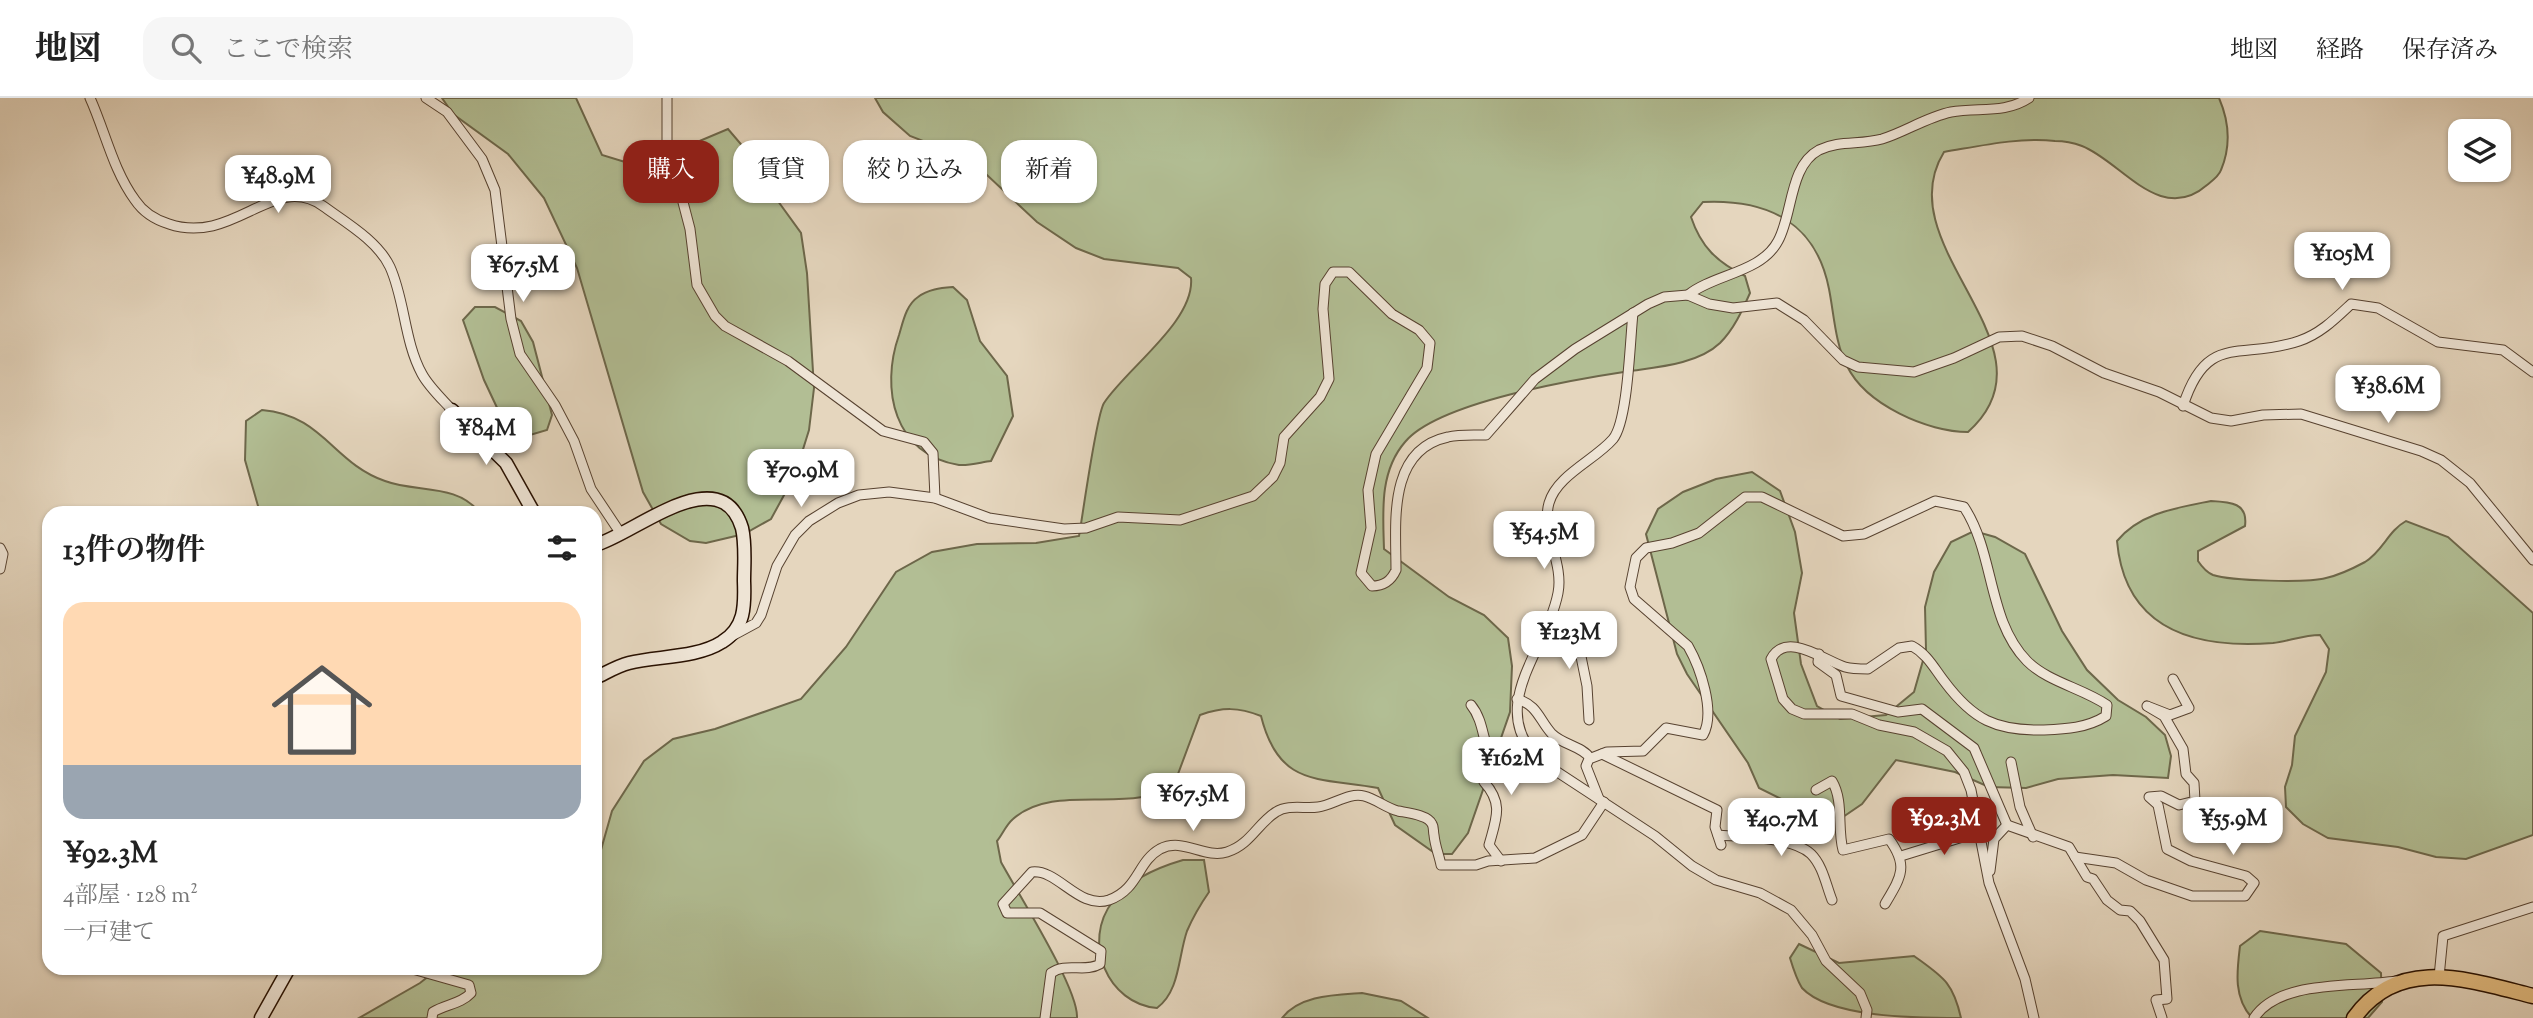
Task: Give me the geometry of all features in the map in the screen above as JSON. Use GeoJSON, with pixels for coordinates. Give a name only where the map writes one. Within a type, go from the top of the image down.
{"type":"FeatureCollection","features":[{"type":"Feature","properties":{"kind":"main road"},"geometry":{"type":"LineString","coordinates":[[2354,1018],[2375,994],[2401,980],[2439,977],[2533,996]]}},
{"type":"Feature","properties":{"kind":"street"},"geometry":{"type":"LineString","coordinates":[[90,98],[117,166],[135,200],[147,214],[164,223],[182,229],[212,229],[284,196],[303,195],[358,232],[389,265],[420,371],[452,410],[506,463],[530,506]]}},
{"type":"Feature","properties":{"kind":"street"},"geometry":{"type":"LineString","coordinates":[[426,98],[447,113],[482,159],[495,190],[511,319],[520,354],[555,405],[574,441],[591,489],[621,534]]}},
{"type":"Feature","properties":{"kind":"street"},"geometry":{"type":"LineString","coordinates":[[667,98],[667,141],[690,229],[695,274],[704,299],[715,316],[725,326],[788,360],[883,431],[924,442],[933,453],[935,498]]}},
{"type":"Feature","properties":{"kind":"street"},"geometry":{"type":"LineString","coordinates":[[1689,295],[1701,285],[1765,257],[1778,242],[1801,169],[1815,152],[1833,144],[1868,142],[1899,134],[1952,112],[2003,109],[2029,98]]}},
{"type":"Feature","properties":{"kind":"street"},"geometry":{"type":"LineString","coordinates":[[602,675],[629,663],[710,648],[755,623],[787,545],[809,521],[838,503],[859,495],[889,492],[935,498],[989,518],[1064,529],[1086,528],[1118,517],[1180,520],[1253,496],[1273,477],[1280,463],[1284,437],[1320,397],[1329,379],[1323,309],[1325,284],[1333,272],[1349,272],[1392,314],[1419,330],[1430,343],[1427,368],[1376,454],[1370,472],[1371,528],[1361,573],[1372,586],[1381,586],[1393,578],[1396,569],[1396,496],[1405,470],[1419,453],[1448,437],[1486,435],[1535,379],[1575,349],[1664,297],[1689,295],[1709,304],[1733,308],[1777,303],[1804,320],[1843,360],[1875,371],[1926,369],[1999,337],[2022,336],[2052,346],[2104,373],[2160,392],[2211,418],[2231,421],[2301,414],[2421,451],[2441,460],[2470,483],[2533,560]]}},
{"type":"Feature","properties":{"kind":"street"},"geometry":{"type":"LineString","coordinates":[[2183,405],[2190,382],[2207,360],[2237,351],[2305,339],[2327,326],[2351,304],[2378,308],[2438,341],[2503,350],[2533,372]]}},
{"type":"Feature","properties":{"kind":"street"},"geometry":{"type":"LineString","coordinates":[[1633,313],[1622,420],[1614,438],[1559,486],[1549,503],[1550,528],[1558,561],[1558,591],[1517,699],[1517,725],[1524,742],[1539,760],[1716,880],[1760,893],[1791,910],[1812,935],[1826,961],[1860,993],[1867,1010],[1866,1018]]}},
{"type":"Feature","properties":{"kind":"street"},"geometry":{"type":"LineString","coordinates":[[1601,800],[1586,766],[1590,758],[1602,754],[1643,751],[1666,728],[1703,734],[1708,725],[1708,710],[1688,646],[1634,599],[1630,587],[1631,572],[1636,558],[1646,548],[1672,543],[1699,533],[1745,497],[1762,497],[1843,536],[1864,534],[1935,501],[1964,507],[1975,524],[2009,640],[2037,670],[2091,694],[2109,707],[2106,716],[2094,724],[2067,729],[2005,729],[1981,719],[1968,709],[1932,662],[1912,646],[1899,648],[1868,670],[1845,667],[1819,654],[1785,647],[1775,652],[1772,659],[1783,699],[1792,709],[1804,714],[1852,714],[1879,725],[1914,732],[1938,745],[1964,772],[1971,790],[1989,883],[2025,979],[2034,1018]]}},
{"type":"Feature","properties":{"kind":"street"},"geometry":{"type":"LineString","coordinates":[[602,542],[695,498],[718,502],[729,509],[741,526],[743,537],[745,609],[740,624],[730,636]]}},
{"type":"Feature","properties":{"kind":"street"},"geometry":{"type":"LineString","coordinates":[[0,548],[3,565],[0,569]]}},
{"type":"Feature","properties":{"kind":"street"},"geometry":{"type":"LineString","coordinates":[[1548,621],[1577,637],[1587,686],[1589,720]]}},
{"type":"Feature","properties":{"kind":"street"},"geometry":{"type":"LineString","coordinates":[[1819,654],[1818,662],[1836,675],[1841,696],[1898,712],[1922,709],[1973,748],[2007,825],[2034,837],[2069,847],[2107,900],[2120,910],[2130,911],[2140,921],[2164,960],[2167,999],[2156,1000],[2162,1018]]}},
{"type":"Feature","properties":{"kind":"street"},"geometry":{"type":"LineString","coordinates":[[2075,857],[2116,863],[2146,880],[2192,896],[2245,896],[2255,883],[2246,876],[2191,861],[2167,849],[2158,805],[2149,797],[2161,796],[2179,805],[2195,801],[2194,783],[2186,774],[2183,748],[2164,716],[2147,706],[2170,715],[2189,708],[2174,678]]}},
{"type":"Feature","properties":{"kind":"street"},"geometry":{"type":"LineString","coordinates":[[1517,699],[1536,709],[1552,733],[1586,752],[1590,758]]}},
{"type":"Feature","properties":{"kind":"street"},"geometry":{"type":"LineString","coordinates":[[1472,705],[1478,713],[1486,752],[1494,763]]}},
{"type":"Feature","properties":{"kind":"street"},"geometry":{"type":"LineString","coordinates":[[1501,861],[1489,845],[1497,816],[1496,795],[1485,782],[1502,753],[1524,742]]}},
{"type":"Feature","properties":{"kind":"street"},"geometry":{"type":"LineString","coordinates":[[1602,754],[1717,810],[1715,827],[1720,840],[1788,844],[1810,853],[1821,869],[1832,900]]}},
{"type":"Feature","properties":{"kind":"street"},"geometry":{"type":"LineString","coordinates":[[2011,762],[2020,807],[2034,837]]}},
{"type":"Feature","properties":{"kind":"street"},"geometry":{"type":"LineString","coordinates":[[1816,790],[1832,781],[1839,792],[1839,835],[1843,850],[1889,839],[1901,856],[1900,878],[1885,904]]}},
{"type":"Feature","properties":{"kind":"street"},"geometry":{"type":"LineString","coordinates":[[1045,1018],[1051,972],[1059,967],[1093,968],[1100,964],[1101,951],[1099,946],[1040,912],[1007,913],[1003,904],[1032,872],[1041,871],[1082,897],[1106,901],[1127,891],[1137,880],[1149,858],[1168,845],[1182,845],[1207,853],[1225,853],[1249,839],[1276,812],[1287,808],[1314,808],[1335,804],[1348,797],[1363,796],[1390,809],[1427,818],[1432,824],[1436,855],[1441,865],[1476,865],[1535,858],[1582,835],[1601,800]]}},
{"type":"Feature","properties":{"kind":"street"},"geometry":{"type":"LineString","coordinates":[[1989,883],[1994,839],[2007,825]]}},
{"type":"Feature","properties":{"kind":"street"},"geometry":{"type":"LineString","coordinates":[[1901,856],[1979,832]]}},
{"type":"Feature","properties":{"kind":"street"},"geometry":{"type":"LineString","coordinates":[[2439,977],[2443,936],[2533,907]]}},
{"type":"Feature","properties":{"kind":"street"},"geometry":{"type":"LineString","coordinates":[[261,1018],[285,975]]}},
{"type":"Feature","properties":{"kind":"street"},"geometry":{"type":"LineString","coordinates":[[432,1018],[433,1013],[442,1007],[464,1001],[471,993],[469,985],[434,975]]}},
{"type":"Feature","properties":{"kind":"street"},"geometry":{"type":"LineString","coordinates":[[2254,1018],[2264,1004],[2291,992],[2401,980]]}},
{"type":"Feature","properties":{"kind":"green space"},"geometry":{"type":"Polygon","coordinates":[[[442,98],[576,98],[602,155],[623,161],[623,203],[719,203],[719,140],[702,140],[728,129],[737,140],[733,140],[733,203],[779,203],[801,233],[807,273],[814,388],[809,430],[795,475],[771,519],[744,534],[706,543],[690,541],[661,524],[643,492],[577,268],[544,198],[508,154],[453,114],[442,98]]]}},
{"type":"Feature","properties":{"kind":"green space"},"geometry":{"type":"Polygon","coordinates":[[[875,98],[2219,98],[2227,125],[2227,143],[2220,172],[2190,196],[2173,198],[2157,195],[2097,154],[2068,142],[2014,141],[1944,152],[1932,188],[1936,224],[1987,331],[1996,366],[1992,399],[1968,432],[1935,427],[1900,414],[1868,393],[1856,380],[1840,348],[1822,266],[1813,247],[1800,231],[1785,219],[1748,205],[1703,202],[1691,217],[1695,228],[1718,259],[1745,276],[1750,293],[1734,326],[1720,343],[1701,356],[1689,360],[1544,386],[1477,404],[1422,428],[1405,442],[1391,466],[1384,493],[1384,549],[1449,597],[1484,615],[1508,638],[1512,666],[1510,712],[1468,833],[1452,854],[1436,854],[1395,825],[1378,788],[1320,779],[1290,768],[1269,739],[1261,716],[1230,709],[1216,711],[1200,715],[1175,782],[1159,792],[1140,797],[1051,802],[1031,808],[1013,819],[997,841],[1001,862],[1058,964],[1075,1004],[1077,1018],[359,1018],[430,975],[602,975],[602,846],[612,811],[644,761],[673,739],[715,729],[801,699],[846,647],[896,572],[932,552],[977,544],[1036,543],[1079,536],[1104,403],[1171,327],[1189,294],[1191,278],[1178,268],[1104,259],[1076,248],[1037,222],[1017,203],[1097,203],[1097,140],[1001,140],[1001,188],[987,175],[987,140],[920,140],[910,136],[883,112],[875,98]]]}},
{"type":"Feature","properties":{"kind":"green space"},"geometry":{"type":"Polygon","coordinates":[[[953,287],[967,300],[980,341],[1007,376],[1013,416],[991,461],[967,465],[937,459],[920,448],[906,434],[892,397],[893,356],[908,309],[914,300],[926,292],[953,287]]]}},
{"type":"Feature","properties":{"kind":"green space"},"geometry":{"type":"Polygon","coordinates":[[[475,307],[495,307],[521,321],[533,342],[552,415],[547,430],[530,435],[508,431],[484,380],[463,320],[475,307]]]}},
{"type":"Feature","properties":{"kind":"green space"},"geometry":{"type":"Polygon","coordinates":[[[262,410],[283,414],[314,430],[367,473],[397,485],[448,493],[473,506],[258,506],[245,460],[246,421],[262,410]]]}},
{"type":"Feature","properties":{"kind":"green space"},"geometry":{"type":"Polygon","coordinates":[[[1752,472],[1780,491],[1795,532],[1802,573],[1794,613],[1801,664],[1817,706],[1840,719],[1886,715],[1914,692],[1926,650],[1925,607],[1934,572],[1951,542],[1974,531],[1995,537],[2025,554],[2062,631],[2087,670],[2118,700],[2146,717],[2165,735],[2171,756],[2168,778],[2113,775],[2058,779],[2026,788],[1989,787],[1955,772],[1896,760],[1862,804],[1840,819],[1804,810],[1759,788],[1748,763],[1687,674],[1677,654],[1646,534],[1658,509],[1683,492],[1716,479],[1752,472]]]}},
{"type":"Feature","properties":{"kind":"green space"},"geometry":{"type":"Polygon","coordinates":[[[2211,501],[2237,505],[2245,518],[2245,526],[2198,551],[2198,561],[2213,575],[2269,581],[2331,577],[2365,562],[2406,521],[2448,537],[2533,613],[2533,835],[2466,859],[2436,857],[2398,847],[2328,838],[2303,824],[2286,807],[2285,787],[2292,765],[2295,736],[2326,672],[2329,649],[2320,635],[2273,643],[2244,644],[2191,637],[2169,628],[2149,614],[2134,595],[2123,571],[2117,541],[2136,524],[2159,513],[2211,501]]]}},
{"type":"Feature","properties":{"kind":"green space"},"geometry":{"type":"Polygon","coordinates":[[[1183,860],[1204,860],[1209,892],[1187,931],[1174,983],[1165,1001],[1157,1008],[1140,1004],[1125,995],[1113,983],[1105,968],[1100,952],[1099,934],[1104,917],[1113,901],[1127,887],[1155,871],[1183,860]]]}},
{"type":"Feature","properties":{"kind":"green space"},"geometry":{"type":"Polygon","coordinates":[[[2260,931],[2346,944],[2381,973],[2382,1002],[2368,1018],[2252,1018],[2239,993],[2238,965],[2240,946],[2260,931]]]}},
{"type":"Feature","properties":{"kind":"green space"},"geometry":{"type":"Polygon","coordinates":[[[1799,944],[1839,963],[1914,956],[1945,981],[1954,996],[1961,1018],[1922,1018],[1853,1011],[1815,998],[1802,988],[1790,958],[1799,944]]]}},
{"type":"Feature","properties":{"kind":"green space"},"geometry":{"type":"Polygon","coordinates":[[[1362,993],[1401,1001],[1428,1018],[1282,1018],[1289,1010],[1308,1001],[1362,993]]]}}]}
